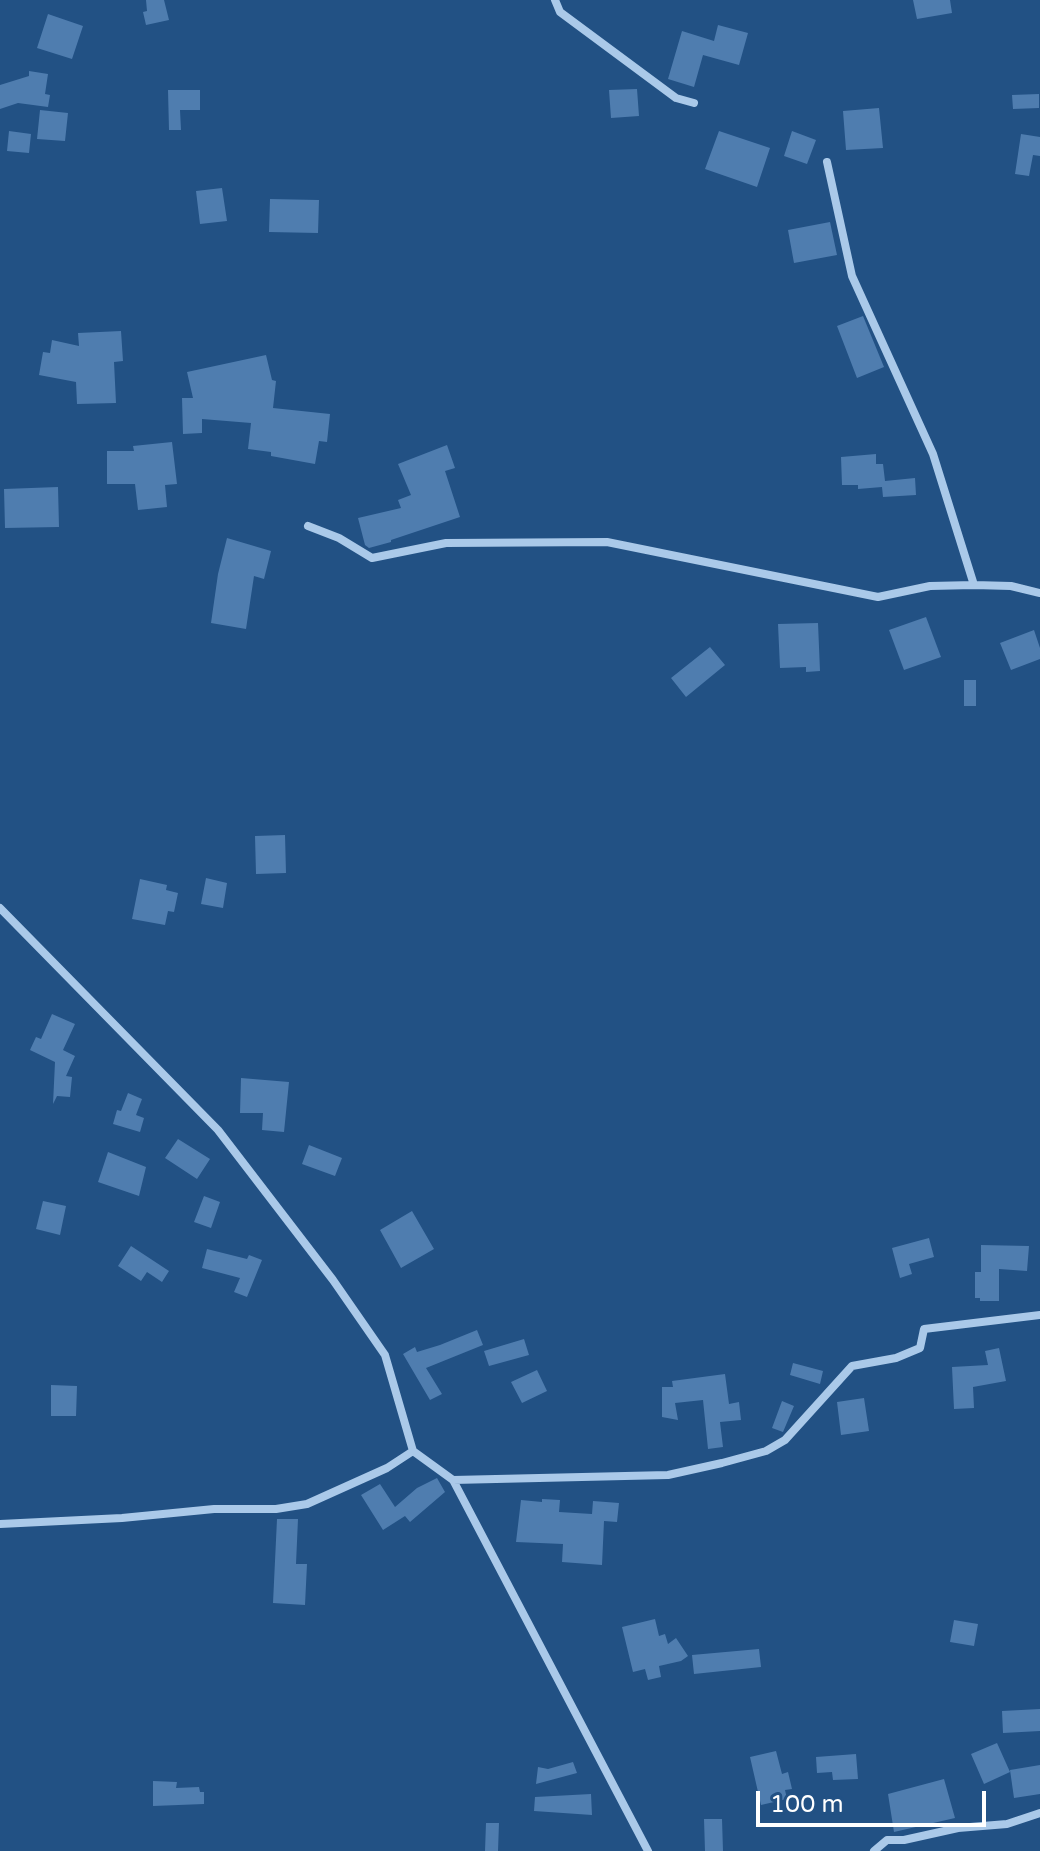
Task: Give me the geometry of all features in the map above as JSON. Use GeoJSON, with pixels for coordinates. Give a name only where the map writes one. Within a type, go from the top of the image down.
{"type":"FeatureCollection","features":[{"type":"Feature","properties":{"kind":"street"},"geometry":{"type":"LineString","coordinates":[[555,0],[560,12],[676,98],[694,103]]}},
{"type":"Feature","properties":{"kind":"street"},"geometry":{"type":"LineString","coordinates":[[827,162],[852,276],[933,454],[974,585]]}},
{"type":"Feature","properties":{"kind":"street"},"geometry":{"type":"LineString","coordinates":[[308,526],[339,538],[372,558],[446,543],[607,542],[878,597],[930,586],[1011,586],[1040,593]]}},
{"type":"Feature","properties":{"kind":"street"},"geometry":{"type":"LineString","coordinates":[[0,908],[218,1130],[333,1280],[385,1355],[413,1451],[453,1480],[648,1851]]}},
{"type":"Feature","properties":{"kind":"street"},"geometry":{"type":"LineString","coordinates":[[453,1480],[668,1475],[766,1451],[785,1440],[852,1366],[896,1358],[920,1348],[924,1329],[1040,1315]]}},
{"type":"Feature","properties":{"kind":"street"},"geometry":{"type":"LineString","coordinates":[[0,1524],[122,1518],[214,1509],[291,1507],[307,1504],[387,1468],[413,1451]]}},
{"type":"Feature","properties":{"kind":"street"},"geometry":{"type":"LineString","coordinates":[[874,1851],[887,1840],[904,1840],[958,1828],[1007,1824],[1040,1813]]}},
{"type":"Feature","properties":{"kind":"building"},"geometry":{"type":"Polygon","coordinates":[[[146,0],[164,0],[169,20],[146,25],[143,12],[147,11],[146,0]]]}},
{"type":"Feature","properties":{"kind":"building"},"geometry":{"type":"Polygon","coordinates":[[[913,0],[950,0],[952,13],[917,19],[913,0]]]}},
{"type":"Feature","properties":{"kind":"building"},"geometry":{"type":"Polygon","coordinates":[[[48,14],[83,26],[72,59],[37,48],[48,14]]]}},
{"type":"Feature","properties":{"kind":"building"},"geometry":{"type":"Polygon","coordinates":[[[718,25],[748,33],[739,65],[703,55],[694,87],[668,79],[682,31],[714,41],[718,25]]]}},
{"type":"Feature","properties":{"kind":"building"},"geometry":{"type":"Polygon","coordinates":[[[29,71],[48,74],[45,94],[50,95],[48,107],[18,103],[0,109],[0,85],[29,76],[29,71]]]}},
{"type":"Feature","properties":{"kind":"building"},"geometry":{"type":"Polygon","coordinates":[[[637,89],[639,116],[611,118],[609,90],[637,89]]]}},
{"type":"Feature","properties":{"kind":"building"},"geometry":{"type":"Polygon","coordinates":[[[168,90],[200,90],[200,110],[180,110],[181,130],[169,130],[168,90]]]}},
{"type":"Feature","properties":{"kind":"building"},"geometry":{"type":"Polygon","coordinates":[[[1039,94],[1039,108],[1013,109],[1012,95],[1039,94]]]}},
{"type":"Feature","properties":{"kind":"building"},"geometry":{"type":"Polygon","coordinates":[[[879,108],[883,148],[846,150],[843,111],[879,108]]]}},
{"type":"Feature","properties":{"kind":"building"},"geometry":{"type":"Polygon","coordinates":[[[40,110],[68,113],[65,141],[37,139],[40,110]]]}},
{"type":"Feature","properties":{"kind":"building"},"geometry":{"type":"Polygon","coordinates":[[[9,131],[31,134],[29,153],[7,151],[9,131]]]}},
{"type":"Feature","properties":{"kind":"building"},"geometry":{"type":"Polygon","coordinates":[[[719,131],[770,148],[757,187],[705,169],[719,131]]]}},
{"type":"Feature","properties":{"kind":"building"},"geometry":{"type":"Polygon","coordinates":[[[792,131],[816,140],[807,164],[784,156],[792,131]]]}},
{"type":"Feature","properties":{"kind":"building"},"geometry":{"type":"Polygon","coordinates":[[[1021,134],[1040,137],[1040,156],[1033,155],[1029,176],[1015,174],[1021,134]]]}},
{"type":"Feature","properties":{"kind":"building"},"geometry":{"type":"Polygon","coordinates":[[[222,188],[227,221],[200,224],[196,191],[222,188]]]}},
{"type":"Feature","properties":{"kind":"building"},"geometry":{"type":"Polygon","coordinates":[[[270,199],[319,200],[318,233],[269,232],[270,199]]]}},
{"type":"Feature","properties":{"kind":"building"},"geometry":{"type":"Polygon","coordinates":[[[830,222],[837,255],[794,263],[788,230],[830,222]]]}},
{"type":"Feature","properties":{"kind":"building"},"geometry":{"type":"Polygon","coordinates":[[[863,316],[884,367],[857,378],[837,326],[863,316]]]}},
{"type":"Feature","properties":{"kind":"building"},"geometry":{"type":"Polygon","coordinates":[[[121,331],[123,361],[114,362],[116,403],[77,404],[76,382],[39,375],[43,352],[50,353],[52,340],[79,346],[78,333],[121,331]]]}},
{"type":"Feature","properties":{"kind":"building"},"geometry":{"type":"Polygon","coordinates":[[[266,355],[272,380],[276,381],[273,408],[330,414],[327,442],[319,441],[315,464],[248,449],[251,423],[202,419],[202,433],[183,434],[182,398],[193,398],[187,372],[266,355]]]}},
{"type":"Feature","properties":{"kind":"building"},"geometry":{"type":"Polygon","coordinates":[[[172,442],[177,484],[165,485],[167,507],[138,510],[135,484],[107,484],[107,451],[134,451],[133,446],[172,442]]]}},
{"type":"Feature","properties":{"kind":"building"},"geometry":{"type":"Polygon","coordinates":[[[447,445],[455,468],[445,471],[460,517],[391,542],[369,548],[365,545],[358,518],[401,508],[398,500],[411,495],[398,464],[447,445]]]}},
{"type":"Feature","properties":{"kind":"building"},"geometry":{"type":"Polygon","coordinates":[[[876,454],[876,464],[883,464],[885,481],[915,478],[916,495],[883,497],[882,487],[858,489],[858,485],[842,485],[841,457],[876,454]]]}},
{"type":"Feature","properties":{"kind":"building"},"geometry":{"type":"Polygon","coordinates":[[[58,487],[59,527],[5,528],[4,489],[58,487]]]}},
{"type":"Feature","properties":{"kind":"building"},"geometry":{"type":"Polygon","coordinates":[[[227,538],[271,551],[264,579],[254,576],[246,629],[211,623],[227,538]]]}},
{"type":"Feature","properties":{"kind":"building"},"geometry":{"type":"Polygon","coordinates":[[[926,617],[941,657],[904,670],[889,630],[926,617]]]}},
{"type":"Feature","properties":{"kind":"building"},"geometry":{"type":"Polygon","coordinates":[[[818,623],[820,671],[806,672],[806,667],[780,668],[778,624],[818,623]]]}},
{"type":"Feature","properties":{"kind":"building"},"geometry":{"type":"Polygon","coordinates":[[[1034,630],[1040,659],[1011,670],[1000,643],[1034,630]]]}},
{"type":"Feature","properties":{"kind":"building"},"geometry":{"type":"Polygon","coordinates":[[[710,647],[725,665],[686,697],[671,678],[710,647]]]}},
{"type":"Feature","properties":{"kind":"building"},"geometry":{"type":"Polygon","coordinates":[[[964,680],[976,680],[976,706],[964,706],[964,680]]]}},
{"type":"Feature","properties":{"kind":"building"},"geometry":{"type":"Polygon","coordinates":[[[285,835],[286,873],[256,874],[255,836],[285,835]]]}},
{"type":"Feature","properties":{"kind":"building"},"geometry":{"type":"Polygon","coordinates":[[[206,878],[227,883],[223,908],[201,904],[206,878]]]}},
{"type":"Feature","properties":{"kind":"building"},"geometry":{"type":"Polygon","coordinates":[[[140,879],[167,885],[166,890],[178,893],[174,912],[168,911],[165,925],[132,919],[140,879]]]}},
{"type":"Feature","properties":{"kind":"building"},"geometry":{"type":"Polygon","coordinates":[[[52,1014],[75,1024],[63,1050],[75,1056],[66,1076],[72,1077],[70,1097],[57,1096],[53,1104],[55,1062],[30,1050],[36,1037],[41,1039],[52,1014]]]}},
{"type":"Feature","properties":{"kind":"building"},"geometry":{"type":"Polygon","coordinates":[[[241,1078],[289,1082],[284,1132],[262,1130],[263,1113],[240,1113],[241,1078]]]}},
{"type":"Feature","properties":{"kind":"building"},"geometry":{"type":"Polygon","coordinates":[[[128,1093],[142,1099],[136,1115],[144,1118],[140,1132],[113,1124],[117,1110],[121,1111],[128,1093]]]}},
{"type":"Feature","properties":{"kind":"building"},"geometry":{"type":"Polygon","coordinates":[[[178,1139],[210,1159],[197,1179],[165,1158],[178,1139]]]}},
{"type":"Feature","properties":{"kind":"building"},"geometry":{"type":"Polygon","coordinates":[[[309,1145],[342,1158],[335,1176],[302,1164],[309,1145]]]}},
{"type":"Feature","properties":{"kind":"building"},"geometry":{"type":"Polygon","coordinates":[[[108,1152],[146,1167],[139,1196],[98,1182],[108,1152]]]}},
{"type":"Feature","properties":{"kind":"building"},"geometry":{"type":"Polygon","coordinates":[[[204,1196],[220,1202],[211,1228],[194,1222],[204,1196]]]}},
{"type":"Feature","properties":{"kind":"building"},"geometry":{"type":"Polygon","coordinates":[[[43,1201],[66,1206],[60,1235],[36,1229],[43,1201]]]}},
{"type":"Feature","properties":{"kind":"building"},"geometry":{"type":"Polygon","coordinates":[[[412,1211],[434,1249],[401,1268],[380,1230],[412,1211]]]}},
{"type":"Feature","properties":{"kind":"building"},"geometry":{"type":"Polygon","coordinates":[[[929,1238],[934,1257],[909,1264],[912,1274],[900,1278],[892,1248],[929,1238]]]}},
{"type":"Feature","properties":{"kind":"building"},"geometry":{"type":"Polygon","coordinates":[[[981,1245],[1029,1246],[1027,1271],[999,1269],[999,1301],[975,1298],[975,1272],[981,1272],[981,1245]]]}},
{"type":"Feature","properties":{"kind":"building"},"geometry":{"type":"Polygon","coordinates":[[[131,1246],[169,1271],[162,1282],[147,1272],[141,1281],[118,1266],[131,1246]]]}},
{"type":"Feature","properties":{"kind":"building"},"geometry":{"type":"Polygon","coordinates":[[[207,1249],[262,1260],[247,1297],[234,1292],[240,1278],[202,1268],[207,1249]]]}},
{"type":"Feature","properties":{"kind":"building"},"geometry":{"type":"Polygon","coordinates":[[[477,1330],[483,1345],[426,1368],[442,1394],[430,1400],[403,1354],[415,1347],[417,1352],[477,1330]]]}},
{"type":"Feature","properties":{"kind":"building"},"geometry":{"type":"Polygon","coordinates":[[[524,1339],[529,1355],[489,1366],[484,1351],[524,1339]]]}},
{"type":"Feature","properties":{"kind":"building"},"geometry":{"type":"Polygon","coordinates":[[[999,1348],[1006,1381],[973,1387],[974,1408],[954,1409],[952,1367],[988,1365],[985,1351],[999,1348]]]}},
{"type":"Feature","properties":{"kind":"building"},"geometry":{"type":"Polygon","coordinates":[[[793,1363],[823,1371],[820,1384],[790,1375],[793,1363]]]}},
{"type":"Feature","properties":{"kind":"building"},"geometry":{"type":"Polygon","coordinates":[[[537,1370],[547,1391],[522,1403],[511,1382],[537,1370]]]}},
{"type":"Feature","properties":{"kind":"building"},"geometry":{"type":"Polygon","coordinates":[[[725,1374],[729,1404],[739,1402],[741,1420],[720,1422],[723,1447],[708,1449],[703,1400],[675,1403],[678,1420],[662,1417],[662,1387],[673,1387],[672,1381],[725,1374]]]}},
{"type":"Feature","properties":{"kind":"building"},"geometry":{"type":"Polygon","coordinates":[[[51,1385],[77,1386],[76,1416],[51,1416],[51,1385]]]}},
{"type":"Feature","properties":{"kind":"building"},"geometry":{"type":"Polygon","coordinates":[[[864,1398],[869,1431],[841,1435],[837,1402],[864,1398]]]}},
{"type":"Feature","properties":{"kind":"building"},"geometry":{"type":"Polygon","coordinates":[[[782,1401],[794,1406],[783,1432],[772,1428],[782,1401]]]}},
{"type":"Feature","properties":{"kind":"building"},"geometry":{"type":"Polygon","coordinates":[[[437,1478],[445,1492],[410,1522],[405,1516],[383,1530],[361,1495],[380,1484],[395,1507],[417,1488],[437,1478]]]}},
{"type":"Feature","properties":{"kind":"building"},"geometry":{"type":"Polygon","coordinates":[[[542,1499],[560,1500],[559,1512],[592,1514],[593,1501],[619,1503],[617,1522],[604,1521],[602,1565],[562,1562],[563,1544],[516,1542],[521,1500],[542,1502],[542,1499]]]}},
{"type":"Feature","properties":{"kind":"building"},"geometry":{"type":"Polygon","coordinates":[[[277,1519],[298,1519],[296,1564],[307,1564],[305,1605],[273,1603],[277,1519]]]}},
{"type":"Feature","properties":{"kind":"building"},"geometry":{"type":"Polygon","coordinates":[[[655,1619],[659,1636],[665,1634],[668,1644],[676,1638],[688,1656],[681,1661],[659,1666],[661,1677],[648,1680],[645,1669],[633,1672],[622,1627],[655,1619]]]}},
{"type":"Feature","properties":{"kind":"building"},"geometry":{"type":"Polygon","coordinates":[[[954,1620],[978,1624],[974,1646],[950,1642],[954,1620]]]}},
{"type":"Feature","properties":{"kind":"building"},"geometry":{"type":"Polygon","coordinates":[[[759,1649],[761,1667],[694,1674],[692,1655],[759,1649]]]}},
{"type":"Feature","properties":{"kind":"building"},"geometry":{"type":"Polygon","coordinates":[[[1040,1709],[1040,1731],[1003,1733],[1002,1711],[1040,1709]]]}},
{"type":"Feature","properties":{"kind":"building"},"geometry":{"type":"Polygon","coordinates":[[[997,1743],[1010,1772],[984,1784],[971,1754],[997,1743]]]}},
{"type":"Feature","properties":{"kind":"building"},"geometry":{"type":"Polygon","coordinates":[[[776,1751],[782,1774],[788,1772],[792,1789],[785,1790],[787,1799],[761,1805],[750,1757],[776,1751]]]}},
{"type":"Feature","properties":{"kind":"building"},"geometry":{"type":"Polygon","coordinates":[[[856,1754],[858,1779],[833,1780],[832,1772],[817,1773],[816,1757],[856,1754]]]}},
{"type":"Feature","properties":{"kind":"building"},"geometry":{"type":"Polygon","coordinates":[[[573,1762],[577,1773],[536,1784],[538,1767],[548,1769],[573,1762]]]}},
{"type":"Feature","properties":{"kind":"building"},"geometry":{"type":"Polygon","coordinates":[[[1040,1765],[1040,1794],[1014,1798],[1010,1770],[1040,1765]]]}},
{"type":"Feature","properties":{"kind":"building"},"geometry":{"type":"Polygon","coordinates":[[[944,1779],[955,1818],[894,1832],[888,1794],[944,1779]]]}},
{"type":"Feature","properties":{"kind":"building"},"geometry":{"type":"Polygon","coordinates":[[[153,1781],[177,1782],[176,1788],[199,1787],[200,1792],[204,1792],[204,1804],[153,1806],[153,1781]]]}},
{"type":"Feature","properties":{"kind":"building"},"geometry":{"type":"Polygon","coordinates":[[[591,1794],[592,1815],[534,1811],[535,1797],[591,1794]]]}},
{"type":"Feature","properties":{"kind":"building"},"geometry":{"type":"Polygon","coordinates":[[[704,1819],[722,1819],[723,1851],[705,1851],[704,1819]]]}},
{"type":"Feature","properties":{"kind":"building"},"geometry":{"type":"Polygon","coordinates":[[[486,1823],[499,1823],[498,1851],[485,1851],[486,1823]]]}}]}
